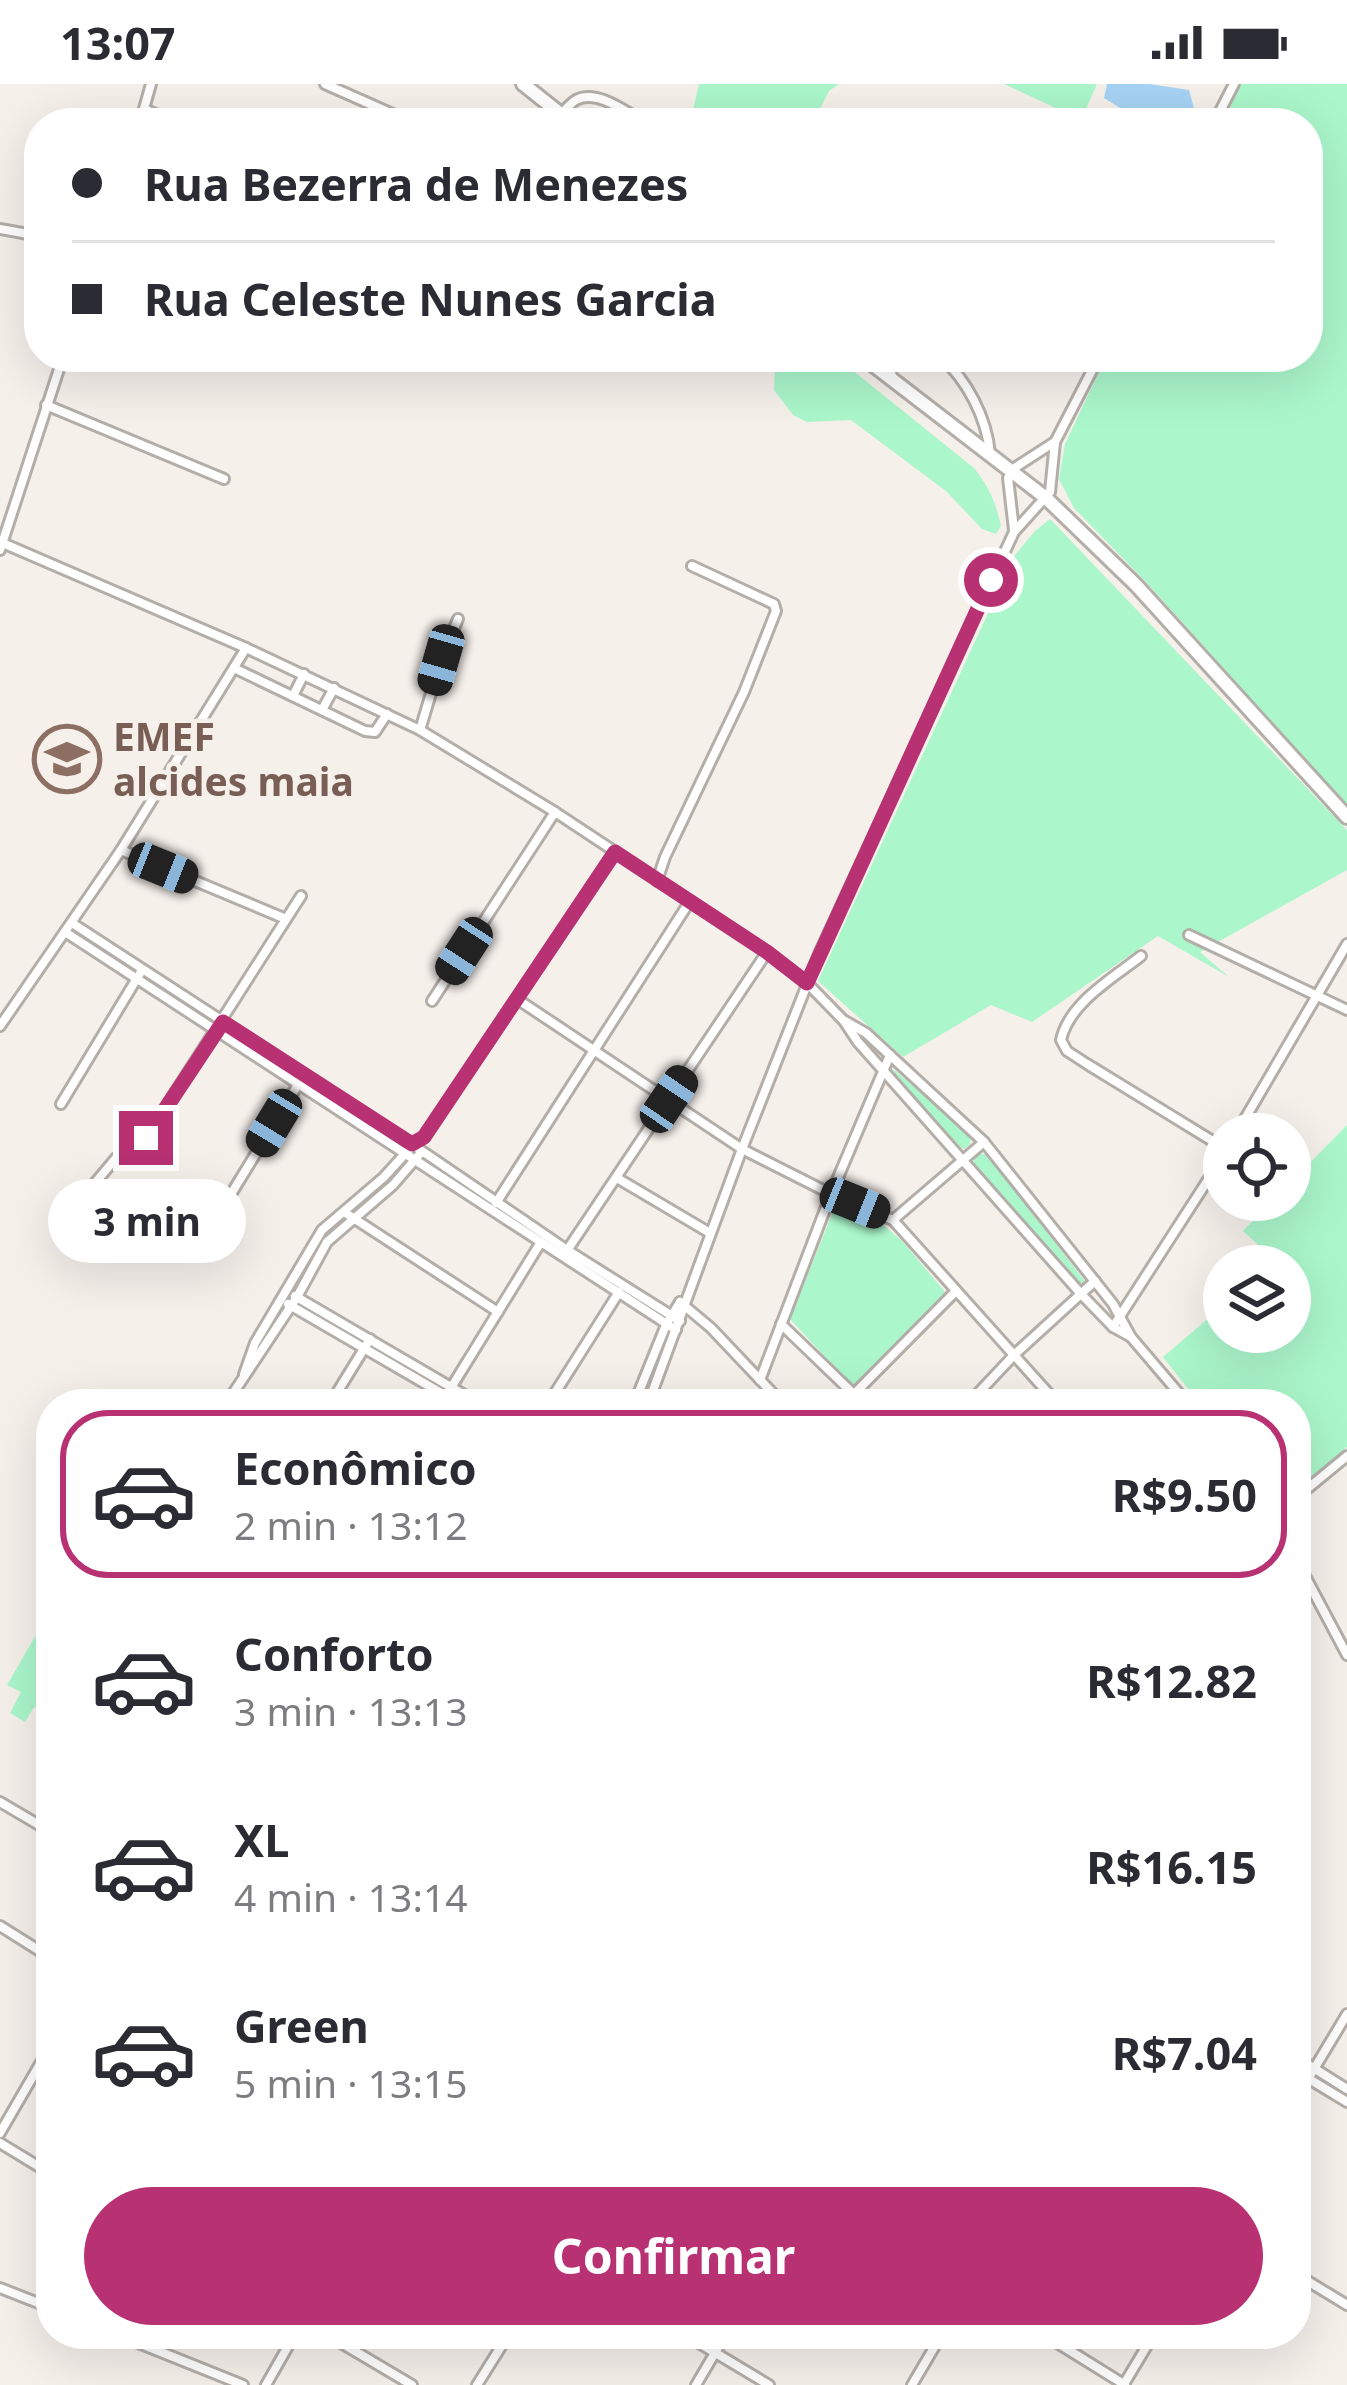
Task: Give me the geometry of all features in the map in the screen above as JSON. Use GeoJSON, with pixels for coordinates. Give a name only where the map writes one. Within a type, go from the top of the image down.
{"type":"FeatureCollection","features":[{"type":"Feature","properties":{"kind":"highway"},"geometry":{"type":"LineString","coordinates":[[523,84],[553,108]]}},
{"type":"Feature","properties":{"kind":"highway"},"geometry":{"type":"LineString","coordinates":[[880,372],[1012,470],[1041,502],[1136,585],[1347,817]]}},
{"type":"Feature","properties":{"kind":"street"},"geometry":{"type":"LineString","coordinates":[[325,84],[379,108]]}},
{"type":"Feature","properties":{"kind":"street"},"geometry":{"type":"LineString","coordinates":[[570,108],[574,100],[583,97],[618,108]]}},
{"type":"Feature","properties":{"kind":"street"},"geometry":{"type":"LineString","coordinates":[[58,372],[1,545],[246,648],[420,730],[555,812],[767,952],[807,983],[844,1021],[1082,1294],[1113,1327],[1131,1337]]}},
{"type":"Feature","properties":{"kind":"street"},"geometry":{"type":"LineString","coordinates":[[890,372],[894,383]]}},
{"type":"Feature","properties":{"kind":"street"},"geometry":{"type":"LineString","coordinates":[[956,372],[964,380],[990,454]]}},
{"type":"Feature","properties":{"kind":"street"},"geometry":{"type":"LineString","coordinates":[[1050,477],[1055,442],[1091,372]]}},
{"type":"Feature","properties":{"kind":"street"},"geometry":{"type":"LineString","coordinates":[[46,405],[224,479]]}},
{"type":"Feature","properties":{"kind":"street"},"geometry":{"type":"LineString","coordinates":[[1014,532],[1007,486],[1012,470],[1055,442]]}},
{"type":"Feature","properties":{"kind":"street"},"geometry":{"type":"LineString","coordinates":[[642,1389],[688,1293],[807,983],[1014,532],[1052,484],[1040,465],[1025,463]]}},
{"type":"Feature","properties":{"kind":"street"},"geometry":{"type":"LineString","coordinates":[[1010,494],[1021,505],[1041,502]]}},
{"type":"Feature","properties":{"kind":"street"},"geometry":{"type":"LineString","coordinates":[[657,881],[745,692],[776,610],[774,604],[692,566]]}},
{"type":"Feature","properties":{"kind":"street"},"geometry":{"type":"LineString","coordinates":[[420,730],[458,619]]}},
{"type":"Feature","properties":{"kind":"street"},"geometry":{"type":"LineString","coordinates":[[0,1026],[122,850],[246,648]]}},
{"type":"Feature","properties":{"kind":"street"},"geometry":{"type":"LineString","coordinates":[[234,668],[370,732],[388,714]]}},
{"type":"Feature","properties":{"kind":"street"},"geometry":{"type":"LineString","coordinates":[[293,696],[304,674]]}},
{"type":"Feature","properties":{"kind":"street"},"geometry":{"type":"LineString","coordinates":[[322,710],[334,688]]}},
{"type":"Feature","properties":{"kind":"street"},"geometry":{"type":"LineString","coordinates":[[432,1001],[555,812]]}},
{"type":"Feature","properties":{"kind":"street"},"geometry":{"type":"LineString","coordinates":[[122,850],[286,919]]}},
{"type":"Feature","properties":{"kind":"street"},"geometry":{"type":"LineString","coordinates":[[289,1298],[318,1236],[424,1137],[615,852]]}},
{"type":"Feature","properties":{"kind":"street"},"geometry":{"type":"LineString","coordinates":[[85,1196],[116,1158],[146,1138],[301,896]]}},
{"type":"Feature","properties":{"kind":"street"},"geometry":{"type":"LineString","coordinates":[[495,1205],[690,901]]}},
{"type":"Feature","properties":{"kind":"street"},"geometry":{"type":"LineString","coordinates":[[72,923],[174,1006],[362,1118]]}},
{"type":"Feature","properties":{"kind":"street"},"geometry":{"type":"LineString","coordinates":[[65,932],[262,1047],[542,1239],[674,1323]]}},
{"type":"Feature","properties":{"kind":"street"},"geometry":{"type":"LineString","coordinates":[[1189,935],[1347,1010]]}},
{"type":"Feature","properties":{"kind":"street"},"geometry":{"type":"LineString","coordinates":[[1248,1113],[1347,944]]}},
{"type":"Feature","properties":{"kind":"street"},"geometry":{"type":"LineString","coordinates":[[565,1254],[767,952]]}},
{"type":"Feature","properties":{"kind":"street"},"geometry":{"type":"LineString","coordinates":[[1141,956],[1094,992],[1066,1022],[1061,1040],[1067,1051],[1203,1139]]}},
{"type":"Feature","properties":{"kind":"street"},"geometry":{"type":"LineString","coordinates":[[61,1104],[139,975]]}},
{"type":"Feature","properties":{"kind":"street"},"geometry":{"type":"LineString","coordinates":[[174,1006],[180,995]]}},
{"type":"Feature","properties":{"kind":"street"},"geometry":{"type":"LineString","coordinates":[[517,998],[742,1149],[893,1220],[1045,1389]]}},
{"type":"Feature","properties":{"kind":"street"},"geometry":{"type":"LineString","coordinates":[[844,1021],[866,1033],[984,1142],[1175,1389]]}},
{"type":"Feature","properties":{"kind":"street"},"geometry":{"type":"LineString","coordinates":[[256,1057],[262,1047]]}},
{"type":"Feature","properties":{"kind":"street"},"geometry":{"type":"LineString","coordinates":[[760,1380],[890,1055]]}},
{"type":"Feature","properties":{"kind":"street"},"geometry":{"type":"LineString","coordinates":[[228,1199],[304,1074]]}},
{"type":"Feature","properties":{"kind":"street"},"geometry":{"type":"LineString","coordinates":[[235,1389],[327,1242],[393,1185],[419,1155],[424,1137]]}},
{"type":"Feature","properties":{"kind":"street"},"geometry":{"type":"LineString","coordinates":[[893,1220],[984,1142]]}},
{"type":"Feature","properties":{"kind":"street"},"geometry":{"type":"LineString","coordinates":[[384,1177],[393,1185]]}},
{"type":"Feature","properties":{"kind":"street"},"geometry":{"type":"LineString","coordinates":[[616,1178],[710,1233]]}},
{"type":"Feature","properties":{"kind":"street"},"geometry":{"type":"LineString","coordinates":[[1113,1327],[1203,1185]]}},
{"type":"Feature","properties":{"kind":"street"},"geometry":{"type":"LineString","coordinates":[[344,1212],[498,1312]]}},
{"type":"Feature","properties":{"kind":"street"},"geometry":{"type":"LineString","coordinates":[[450,1389],[542,1239]]}},
{"type":"Feature","properties":{"kind":"street"},"geometry":{"type":"LineString","coordinates":[[982,1389],[1095,1281]]}},
{"type":"Feature","properties":{"kind":"street"},"geometry":{"type":"LineString","coordinates":[[557,1389],[620,1290]]}},
{"type":"Feature","properties":{"kind":"street"},"geometry":{"type":"LineString","coordinates":[[859,1389],[956,1291]]}},
{"type":"Feature","properties":{"kind":"street"},"geometry":{"type":"LineString","coordinates":[[289,1298],[364,1349],[405,1366]]}},
{"type":"Feature","properties":{"kind":"street"},"geometry":{"type":"LineString","coordinates":[[683,1305],[769,1389]]}},
{"type":"Feature","properties":{"kind":"street"},"geometry":{"type":"LineString","coordinates":[[331,1323],[370,1339],[438,1389]]}},
{"type":"Feature","properties":{"kind":"street"},"geometry":{"type":"LineString","coordinates":[[652,1389],[674,1323]]}},
{"type":"Feature","properties":{"kind":"street"},"geometry":{"type":"LineString","coordinates":[[782,1324],[849,1389]]}},
{"type":"Feature","properties":{"kind":"street"},"geometry":{"type":"LineString","coordinates":[[339,1389],[370,1339]]}},
{"type":"Feature","properties":{"kind":"street"},"geometry":{"type":"LineString","coordinates":[[1311,1486],[1347,1456]]}},
{"type":"Feature","properties":{"kind":"street"},"geometry":{"type":"LineString","coordinates":[[1311,1587],[1347,1655]]}},
{"type":"Feature","properties":{"kind":"street"},"geometry":{"type":"LineString","coordinates":[[0,1802],[36,1823]]}},
{"type":"Feature","properties":{"kind":"street"},"geometry":{"type":"LineString","coordinates":[[0,1926],[36,1949]]}},
{"type":"Feature","properties":{"kind":"street"},"geometry":{"type":"LineString","coordinates":[[1311,2075],[1347,2014]]}},
{"type":"Feature","properties":{"kind":"street"},"geometry":{"type":"LineString","coordinates":[[1311,2066],[1347,2089]]}},
{"type":"Feature","properties":{"kind":"street"},"geometry":{"type":"LineString","coordinates":[[0,2133],[36,2071]]}},
{"type":"Feature","properties":{"kind":"street"},"geometry":{"type":"LineString","coordinates":[[1311,2079],[1347,2102]]}},
{"type":"Feature","properties":{"kind":"street"},"geometry":{"type":"LineString","coordinates":[[0,2143],[36,2165]]}},
{"type":"Feature","properties":{"kind":"street"},"geometry":{"type":"LineString","coordinates":[[1311,2283],[1347,2305]]}},
{"type":"Feature","properties":{"kind":"street"},"geometry":{"type":"LineString","coordinates":[[0,2288],[36,2302]]}},
{"type":"Feature","properties":{"kind":"street"},"geometry":{"type":"LineString","coordinates":[[153,2349],[243,2385]]}},
{"type":"Feature","properties":{"kind":"street"},"geometry":{"type":"LineString","coordinates":[[266,2385],[287,2349]]}},
{"type":"Feature","properties":{"kind":"street"},"geometry":{"type":"LineString","coordinates":[[351,2349],[412,2385]]}},
{"type":"Feature","properties":{"kind":"street"},"geometry":{"type":"LineString","coordinates":[[477,2385],[500,2349]]}},
{"type":"Feature","properties":{"kind":"street"},"geometry":{"type":"LineString","coordinates":[[708,2349],[769,2385]]}},
{"type":"Feature","properties":{"kind":"street"},"geometry":{"type":"LineString","coordinates":[[696,2385],[717,2349]]}},
{"type":"Feature","properties":{"kind":"street"},"geometry":{"type":"LineString","coordinates":[[911,2385],[933,2349]]}},
{"type":"Feature","properties":{"kind":"street"},"geometry":{"type":"LineString","coordinates":[[1067,2349],[1124,2385],[1145,2349]]}},
{"type":"Feature","properties":{"kind":"green space"},"geometry":{"type":"Polygon","coordinates":[[[699,84],[839,84],[829,91],[820,108],[693,108],[699,84]]]}},
{"type":"Feature","properties":{"kind":"green space"},"geometry":{"type":"Polygon","coordinates":[[[1004,84],[1097,84],[1086,108],[1055,108],[1004,84]]]}},
{"type":"Feature","properties":{"kind":"green space"},"geometry":{"type":"Polygon","coordinates":[[[1241,84],[1347,84],[1347,806],[1074,508],[1059,479],[1065,444],[1099,372],[1323,372],[1323,108],[1229,108],[1241,84]]]}},
{"type":"Feature","properties":{"kind":"green space"},"geometry":{"type":"Polygon","coordinates":[[[775,372],[855,372],[974,468],[988,489],[1001,526],[996,534],[982,529],[946,491],[851,420],[807,422],[793,415],[774,390],[775,372]]]}},
{"type":"Feature","properties":{"kind":"green space"},"geometry":{"type":"Polygon","coordinates":[[[1050,519],[1347,830],[1347,870],[1200,952],[1229,977],[1158,936],[1032,1022],[991,1005],[903,1057],[818,981],[1015,555],[1050,519]]]}},
{"type":"Feature","properties":{"kind":"green space"},"geometry":{"type":"Polygon","coordinates":[[[893,1069],[968,1132],[970,1144],[964,1149],[958,1146],[891,1074],[893,1069]]]}},
{"type":"Feature","properties":{"kind":"green space"},"geometry":{"type":"Polygon","coordinates":[[[1347,1125],[1347,1447],[1311,1479],[1311,1389],[1188,1389],[1163,1357],[1203,1323],[1203,1353],[1311,1353],[1311,1245],[1258,1245],[1243,1231],[1253,1221],[1311,1221],[1311,1162],[1347,1125]]]}},
{"type":"Feature","properties":{"kind":"green space"},"geometry":{"type":"Polygon","coordinates":[[[978,1153],[987,1155],[1084,1284],[1077,1283],[974,1166],[978,1153]]]}},
{"type":"Feature","properties":{"kind":"green space"},"geometry":{"type":"Polygon","coordinates":[[[836,1204],[882,1224],[946,1293],[854,1388],[790,1319],[836,1204]]]}},
{"type":"Feature","properties":{"kind":"green space"},"geometry":{"type":"Polygon","coordinates":[[[36,1635],[36,1708],[25,1722],[10,1713],[21,1692],[7,1685],[36,1635]]]}},
{"type":"Feature","properties":{"kind":"water"},"geometry":{"type":"Polygon","coordinates":[[[1107,84],[1149,84],[1189,90],[1194,108],[1120,108],[1104,98],[1107,84]]]}},
{"type":"Feature","properties":{"kind":"place","name":"EMEF alcides maia"},"geometry":{"type":"Point","coordinates":[67,759]}},
{"type":"Feature","properties":{"kind":"route"},"geometry":{"type":"LineString","coordinates":[[146,1138],[223,1022],[412,1144],[424,1137],[615,852],[807,983],[991,580]]}}]}
